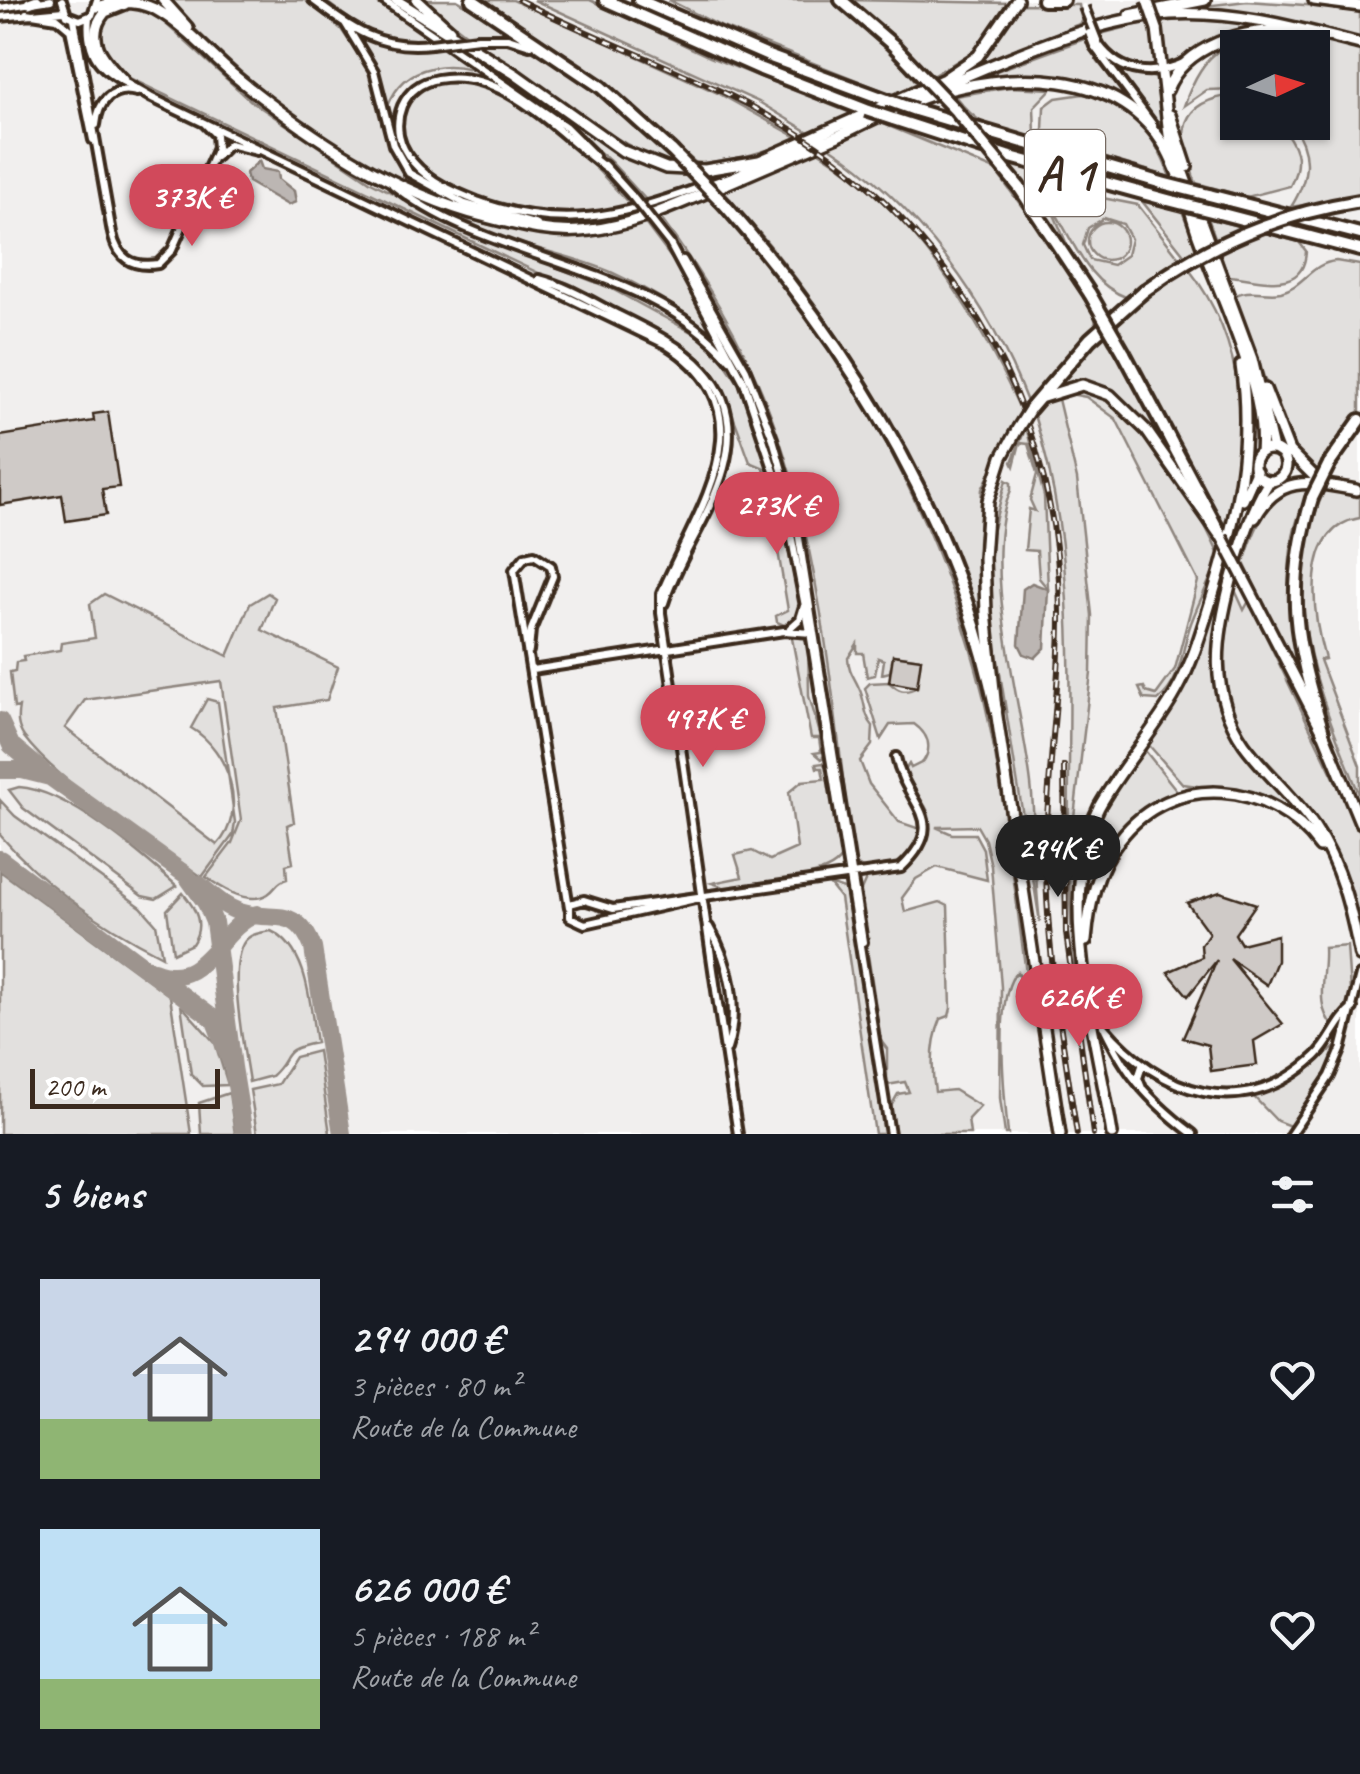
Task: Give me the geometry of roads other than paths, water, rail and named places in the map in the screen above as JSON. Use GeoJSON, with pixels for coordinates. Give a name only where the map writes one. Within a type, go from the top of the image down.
{"type":"FeatureCollection","features":[{"type":"Feature","properties":{"kind":"highway"},"geometry":{"type":"LineString","coordinates":[[472,0],[601,87],[726,205],[797,289],[883,420],[952,565],[996,710]]}},
{"type":"Feature","properties":{"kind":"highway","name":"A 1"},"geometry":{"type":"LineString","coordinates":[[605,0],[866,110],[1007,156],[1360,250]]}},
{"type":"Feature","properties":{"kind":"highway","name":"A 1"},"geometry":{"type":"LineString","coordinates":[[639,0],[768,56],[915,110],[1162,183],[1360,234]]}},
{"type":"Feature","properties":{"kind":"highway"},"geometry":{"type":"LineString","coordinates":[[841,0],[893,46],[955,110],[1018,186],[1090,294],[1222,537]]}},
{"type":"Feature","properties":{"kind":"highway"},"geometry":{"type":"LineString","coordinates":[[1044,0],[1062,0]]}},
{"type":"Feature","properties":{"kind":"highway"},"geometry":{"type":"LineString","coordinates":[[1030,409],[1090,338],[1174,270],[1239,234],[1296,213],[1360,201]]}},
{"type":"Feature","properties":{"kind":"highway"},"geometry":{"type":"LineString","coordinates":[[1323,732],[1301,658],[1294,605],[1298,550],[1312,498],[1329,464],[1360,420]]}},
{"type":"Feature","properties":{"kind":"main road"},"geometry":{"type":"LineString","coordinates":[[164,0],[204,46]]}},
{"type":"Feature","properties":{"kind":"main road"},"geometry":{"type":"LineString","coordinates":[[396,0],[638,158],[666,168],[692,170],[759,160],[944,79],[1095,24],[1163,6],[1205,0]]}},
{"type":"Feature","properties":{"kind":"main road"},"geometry":{"type":"LineString","coordinates":[[416,0],[449,27],[450,33]]}},
{"type":"Feature","properties":{"kind":"main road"},"geometry":{"type":"LineString","coordinates":[[1147,0],[1158,29],[1171,119],[1252,360],[1289,451],[1314,476]]}},
{"type":"Feature","properties":{"kind":"main road"},"geometry":{"type":"LineString","coordinates":[[1314,0],[1360,6]]}},
{"type":"Feature","properties":{"kind":"main road"},"geometry":{"type":"LineString","coordinates":[[944,79],[978,56],[1016,2]]}},
{"type":"Feature","properties":{"kind":"main road"},"geometry":{"type":"LineString","coordinates":[[97,3],[144,4],[204,46],[278,110],[384,178],[454,208],[556,230],[589,230],[628,222],[927,96],[942,86],[1054,43],[1130,20],[1168,14],[1243,18],[1302,30]]}},
{"type":"Feature","properties":{"kind":"main road"},"geometry":{"type":"LineString","coordinates":[[123,80],[99,52],[96,25],[109,8],[144,4]]}},
{"type":"Feature","properties":{"kind":"main road"},"geometry":{"type":"LineString","coordinates":[[1330,36],[1360,44]]}},
{"type":"Feature","properties":{"kind":"main road"},"geometry":{"type":"LineString","coordinates":[[1164,81],[1220,45]]}},
{"type":"Feature","properties":{"kind":"main road"},"geometry":{"type":"LineString","coordinates":[[927,96],[1007,80],[1075,84],[1127,106],[1167,150],[1239,348],[1261,421],[1261,452],[1255,460],[1256,471],[1238,512],[1190,665],[1175,694],[1111,786],[1090,825],[1079,869],[1084,958],[1112,1134]]}},
{"type":"Feature","properties":{"kind":"main road"},"geometry":{"type":"LineString","coordinates":[[1238,512],[1246,424],[1239,348]]}},
{"type":"Feature","properties":{"kind":"main road"},"geometry":{"type":"LineString","coordinates":[[1252,360],[1273,449]]}},
{"type":"Feature","properties":{"kind":"main road"},"geometry":{"type":"LineString","coordinates":[[1060,1134],[996,710],[986,612],[987,516],[1002,457],[1030,409],[1041,398],[1075,385],[1090,386],[1110,395],[1146,430],[1211,528],[1222,537],[1323,732],[1360,822]]}},
{"type":"Feature","properties":{"kind":"main road"},"geometry":{"type":"LineString","coordinates":[[1261,452],[1273,449],[1281,453],[1284,471]]}},
{"type":"Feature","properties":{"kind":"main road"},"geometry":{"type":"LineString","coordinates":[[1256,471],[1269,481]]}},
{"type":"Feature","properties":{"kind":"main road"},"geometry":{"type":"LineString","coordinates":[[1284,471],[1358,491]]}},
{"type":"Feature","properties":{"kind":"main road"},"geometry":{"type":"LineString","coordinates":[[1358,491],[1314,476],[1284,471],[1269,481],[1252,510],[1243,539],[1222,622],[1217,680],[1225,708],[1244,743],[1313,825],[1338,869],[1360,956]]}},
{"type":"Feature","properties":{"kind":"main road"},"geometry":{"type":"LineString","coordinates":[[1243,539],[1270,494],[1294,484],[1326,485]]}},
{"type":"Feature","properties":{"kind":"main road"},"geometry":{"type":"LineString","coordinates":[[1084,958],[1092,897],[1109,855],[1132,825],[1169,801],[1210,792],[1259,798],[1295,819],[1338,869]]}},
{"type":"Feature","properties":{"kind":"street"},"geometry":{"type":"LineString","coordinates":[[0,17],[52,0]]}},
{"type":"Feature","properties":{"kind":"street"},"geometry":{"type":"LineString","coordinates":[[62,0],[64,12]]}},
{"type":"Feature","properties":{"kind":"street"},"geometry":{"type":"LineString","coordinates":[[313,0],[360,34],[393,46],[478,38],[526,42],[566,64]]}},
{"type":"Feature","properties":{"kind":"street"},"geometry":{"type":"LineString","coordinates":[[383,0],[566,127],[632,196],[692,271],[746,370],[773,440],[796,519],[890,1134]]}},
{"type":"Feature","properties":{"kind":"street"},"geometry":{"type":"LineString","coordinates":[[97,3],[89,17],[90,50],[104,68],[152,98]]}},
{"type":"Feature","properties":{"kind":"street"},"geometry":{"type":"LineString","coordinates":[[1084,4],[1096,46],[1167,150]]}},
{"type":"Feature","properties":{"kind":"street"},"geometry":{"type":"LineString","coordinates":[[31,5],[70,29],[99,155]]}},
{"type":"Feature","properties":{"kind":"street"},"geometry":{"type":"LineString","coordinates":[[0,8],[31,5],[64,12],[74,19],[89,17]]}},
{"type":"Feature","properties":{"kind":"street"},"geometry":{"type":"LineString","coordinates":[[74,19],[114,242],[124,259],[146,266],[165,260],[172,250],[210,167],[218,138],[199,118]]}},
{"type":"Feature","properties":{"kind":"street"},"geometry":{"type":"LineString","coordinates":[[344,24],[374,71],[393,146],[409,172],[465,204],[556,230]]}},
{"type":"Feature","properties":{"kind":"street"},"geometry":{"type":"LineString","coordinates":[[1096,46],[1116,62],[1164,81],[1200,55]]}},
{"type":"Feature","properties":{"kind":"street"},"geometry":{"type":"LineString","coordinates":[[606,168],[530,108],[476,81],[450,77],[422,84],[406,99],[398,120],[405,152],[440,184],[484,203],[550,218],[624,214],[748,170],[759,160]]}},
{"type":"Feature","properties":{"kind":"street"},"geometry":{"type":"LineString","coordinates":[[96,131],[98,110],[110,95],[128,90],[152,98],[677,351],[699,372],[716,402],[722,428],[721,462],[661,594],[661,613],[708,925],[716,1014],[727,1050],[738,1134]]}},
{"type":"Feature","properties":{"kind":"street"},"geometry":{"type":"LineString","coordinates":[[210,167],[229,144],[269,153]]}},
{"type":"Feature","properties":{"kind":"street"},"geometry":{"type":"LineString","coordinates":[[384,178],[401,192],[450,218],[598,277],[680,318],[710,339],[744,382]]}},
{"type":"Feature","properties":{"kind":"street"},"geometry":{"type":"LineString","coordinates":[[670,244],[744,382],[785,504],[813,634]]}},
{"type":"Feature","properties":{"kind":"street"},"geometry":{"type":"LineString","coordinates":[[529,651],[531,630],[553,576],[550,566],[534,556],[518,562],[514,570],[570,918],[585,924],[704,898]]}},
{"type":"Feature","properties":{"kind":"street"},"geometry":{"type":"LineString","coordinates":[[784,631],[800,619],[804,604]]}},
{"type":"Feature","properties":{"kind":"street"},"geometry":{"type":"LineString","coordinates":[[532,670],[784,631],[813,634]]}},
{"type":"Feature","properties":{"kind":"street"},"geometry":{"type":"LineString","coordinates":[[569,909],[578,900],[614,909],[901,868],[920,850],[926,830],[920,804],[900,779],[896,757]]}},
{"type":"Feature","properties":{"kind":"street"},"geometry":{"type":"LineString","coordinates":[[708,925],[726,960],[734,1028],[727,1050]]}},
{"type":"Feature","properties":{"kind":"street"},"geometry":{"type":"LineString","coordinates":[[709,956],[714,962],[726,960]]}},
{"type":"Feature","properties":{"kind":"street"},"geometry":{"type":"LineString","coordinates":[[1290,1134],[1330,1076],[1360,975]]}},
{"type":"Feature","properties":{"kind":"street"},"geometry":{"type":"LineString","coordinates":[[1090,998],[1122,1064],[1143,1090],[1194,1134]]}},
{"type":"Feature","properties":{"kind":"street"},"geometry":{"type":"LineString","coordinates":[[1103,1026],[1142,1066],[1195,1093],[1234,1093],[1284,1079],[1316,1056],[1353,1008]]}},
{"type":"Feature","properties":{"kind":"street"},"geometry":{"type":"LineString","coordinates":[[1142,1066],[1138,1078],[1143,1090]]}},
{"type":"Feature","properties":{"kind":"railway"},"geometry":{"type":"LineString","coordinates":[[519,0],[745,103],[817,146],[871,189],[919,238],[961,292],[996,351],[1024,414],[1044,479],[1056,547],[1060,616],[1047,827],[1047,892],[1056,996],[1077,1134]]}},
{"type":"Feature","properties":{"kind":"railway"},"geometry":{"type":"LineString","coordinates":[[1064,766],[1066,933],[1093,1134]]}}]}
